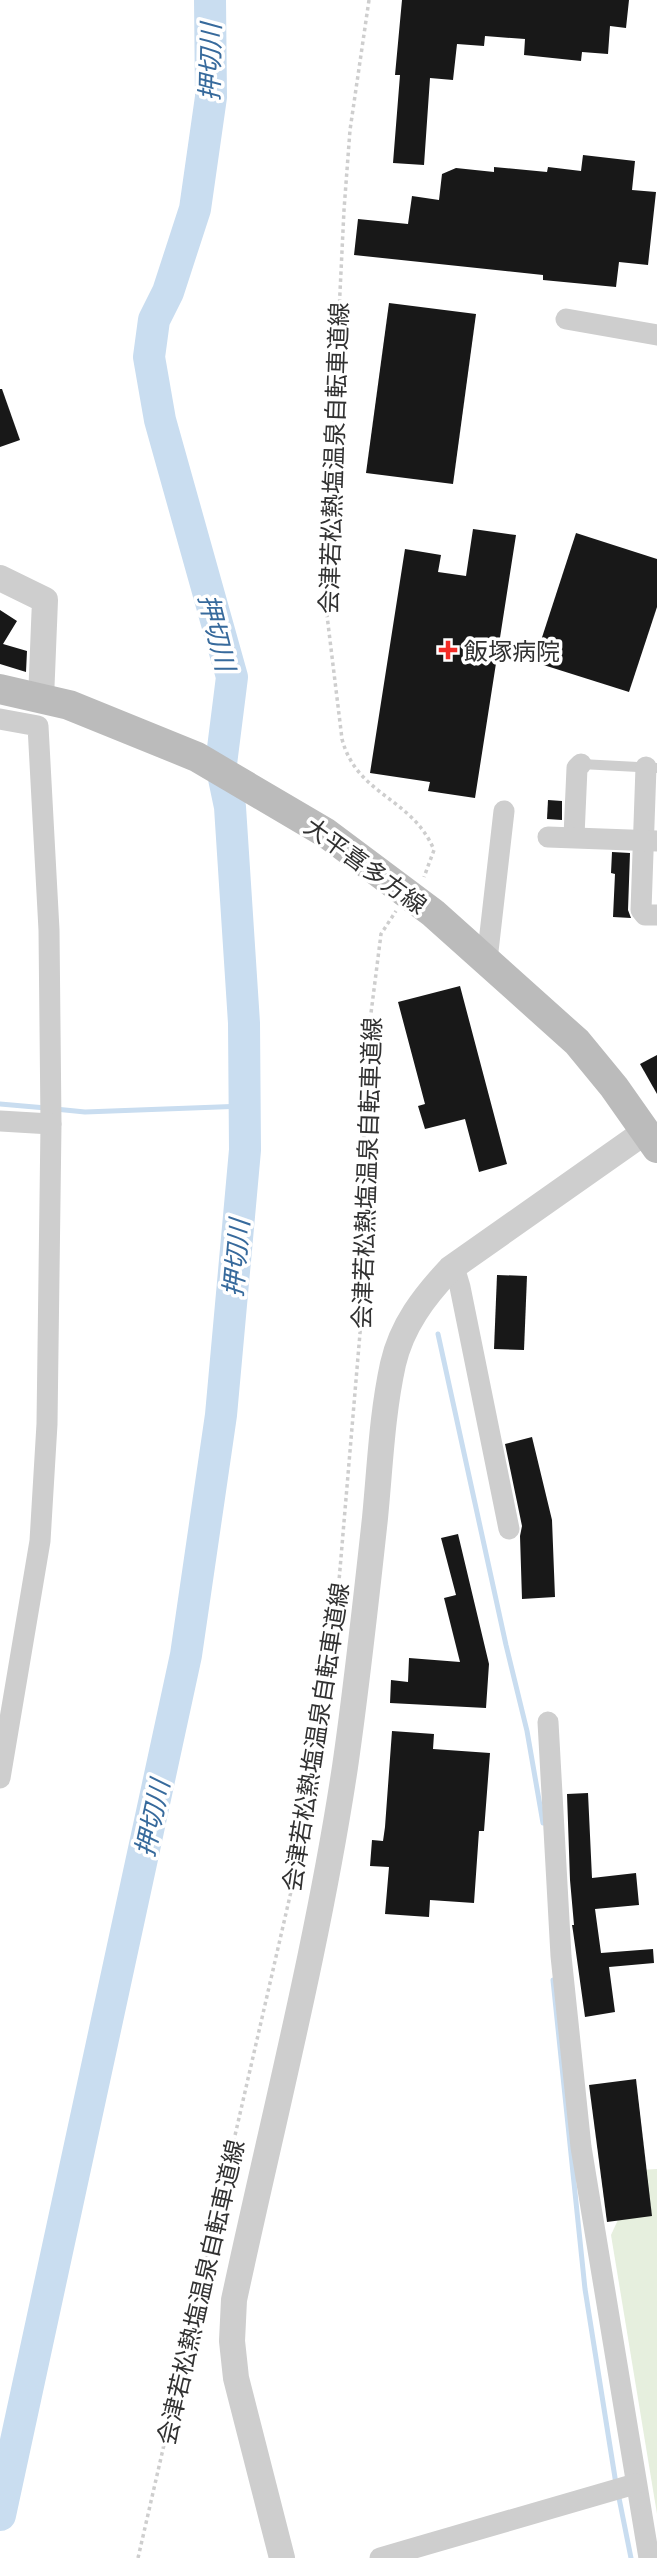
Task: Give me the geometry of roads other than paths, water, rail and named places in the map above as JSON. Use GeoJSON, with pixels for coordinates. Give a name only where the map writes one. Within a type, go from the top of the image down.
{"type":"FeatureCollection","features":[{"type":"Feature","properties":{"kind":"main road","name":"大平喜多方線"},"geometry":{"type":"LineString","coordinates":[[0,689],[55,702],[197,757],[326,833],[433,913],[577,1042],[652,1140]]}},
{"type":"Feature","properties":{"kind":"street"},"geometry":{"type":"LineString","coordinates":[[566,319],[657,335]]}},
{"type":"Feature","properties":{"kind":"street"},"geometry":{"type":"LineString","coordinates":[[0,578],[45,600],[55,702]]}},
{"type":"Feature","properties":{"kind":"street"},"geometry":{"type":"LineString","coordinates":[[0,719],[37,726],[49,930],[51,1124],[47,1424],[40,1541],[0,1778]]}},
{"type":"Feature","properties":{"kind":"street"},"geometry":{"type":"LineString","coordinates":[[574,836],[577,768],[581,764]]}},
{"type":"Feature","properties":{"kind":"street"},"geometry":{"type":"LineString","coordinates":[[652,768],[650,840],[641,910],[645,915],[657,915]]}},
{"type":"Feature","properties":{"kind":"street"},"geometry":{"type":"LineString","coordinates":[[487,960],[504,811]]}},
{"type":"Feature","properties":{"kind":"street"},"geometry":{"type":"LineString","coordinates":[[548,836],[650,840]]}},
{"type":"Feature","properties":{"kind":"street"},"geometry":{"type":"LineString","coordinates":[[0,1121],[51,1124]]}},
{"type":"Feature","properties":{"kind":"street"},"geometry":{"type":"LineString","coordinates":[[282,2558],[236,2378],[232,2341],[234,2300],[314,1931],[344,1769],[362,1637],[386,1406],[394,1363],[407,1324],[427,1294],[450,1269],[652,1140]]}},
{"type":"Feature","properties":{"kind":"street"},"geometry":{"type":"LineString","coordinates":[[450,1269],[457,1277],[460,1287],[509,1529]]}},
{"type":"Feature","properties":{"kind":"street"},"geometry":{"type":"LineString","coordinates":[[548,1722],[561,1956],[580,2133],[649,2558]]}},
{"type":"Feature","properties":{"kind":"street"},"geometry":{"type":"LineString","coordinates":[[380,2558],[635,2484]]}},
{"type":"Feature","properties":{"kind":"lane"},"geometry":{"type":"LineString","coordinates":[[581,764],[652,768]]}},
{"type":"Feature","properties":{"kind":"waterway","name":"押切川"},"geometry":{"type":"LineString","coordinates":[[0,2515],[186,1655],[221,1415],[245,1150],[244,1023],[230,807],[221,764],[232,677],[160,420],[149,357],[154,320],[168,292],[195,209],[211,97],[210,0]]}},
{"type":"Feature","properties":{"kind":"waterway"},"geometry":{"type":"LineString","coordinates":[[0,1104],[46,1108]]}},
{"type":"Feature","properties":{"kind":"waterway"},"geometry":{"type":"LineString","coordinates":[[55,1109],[85,1112],[245,1106]]}},
{"type":"Feature","properties":{"kind":"waterway"},"geometry":{"type":"LineString","coordinates":[[438,1334],[527,1731],[543,1823]]}},
{"type":"Feature","properties":{"kind":"waterway"},"geometry":{"type":"LineString","coordinates":[[553,1980],[585,2289],[616,2484]]}},
{"type":"Feature","properties":{"kind":"waterway"},"geometry":{"type":"LineString","coordinates":[[618,2493],[631,2558]]}},
{"type":"Feature","properties":{"kind":"place","name":"飯塚病院"},"geometry":{"type":"Point","coordinates":[448,650]}}]}
